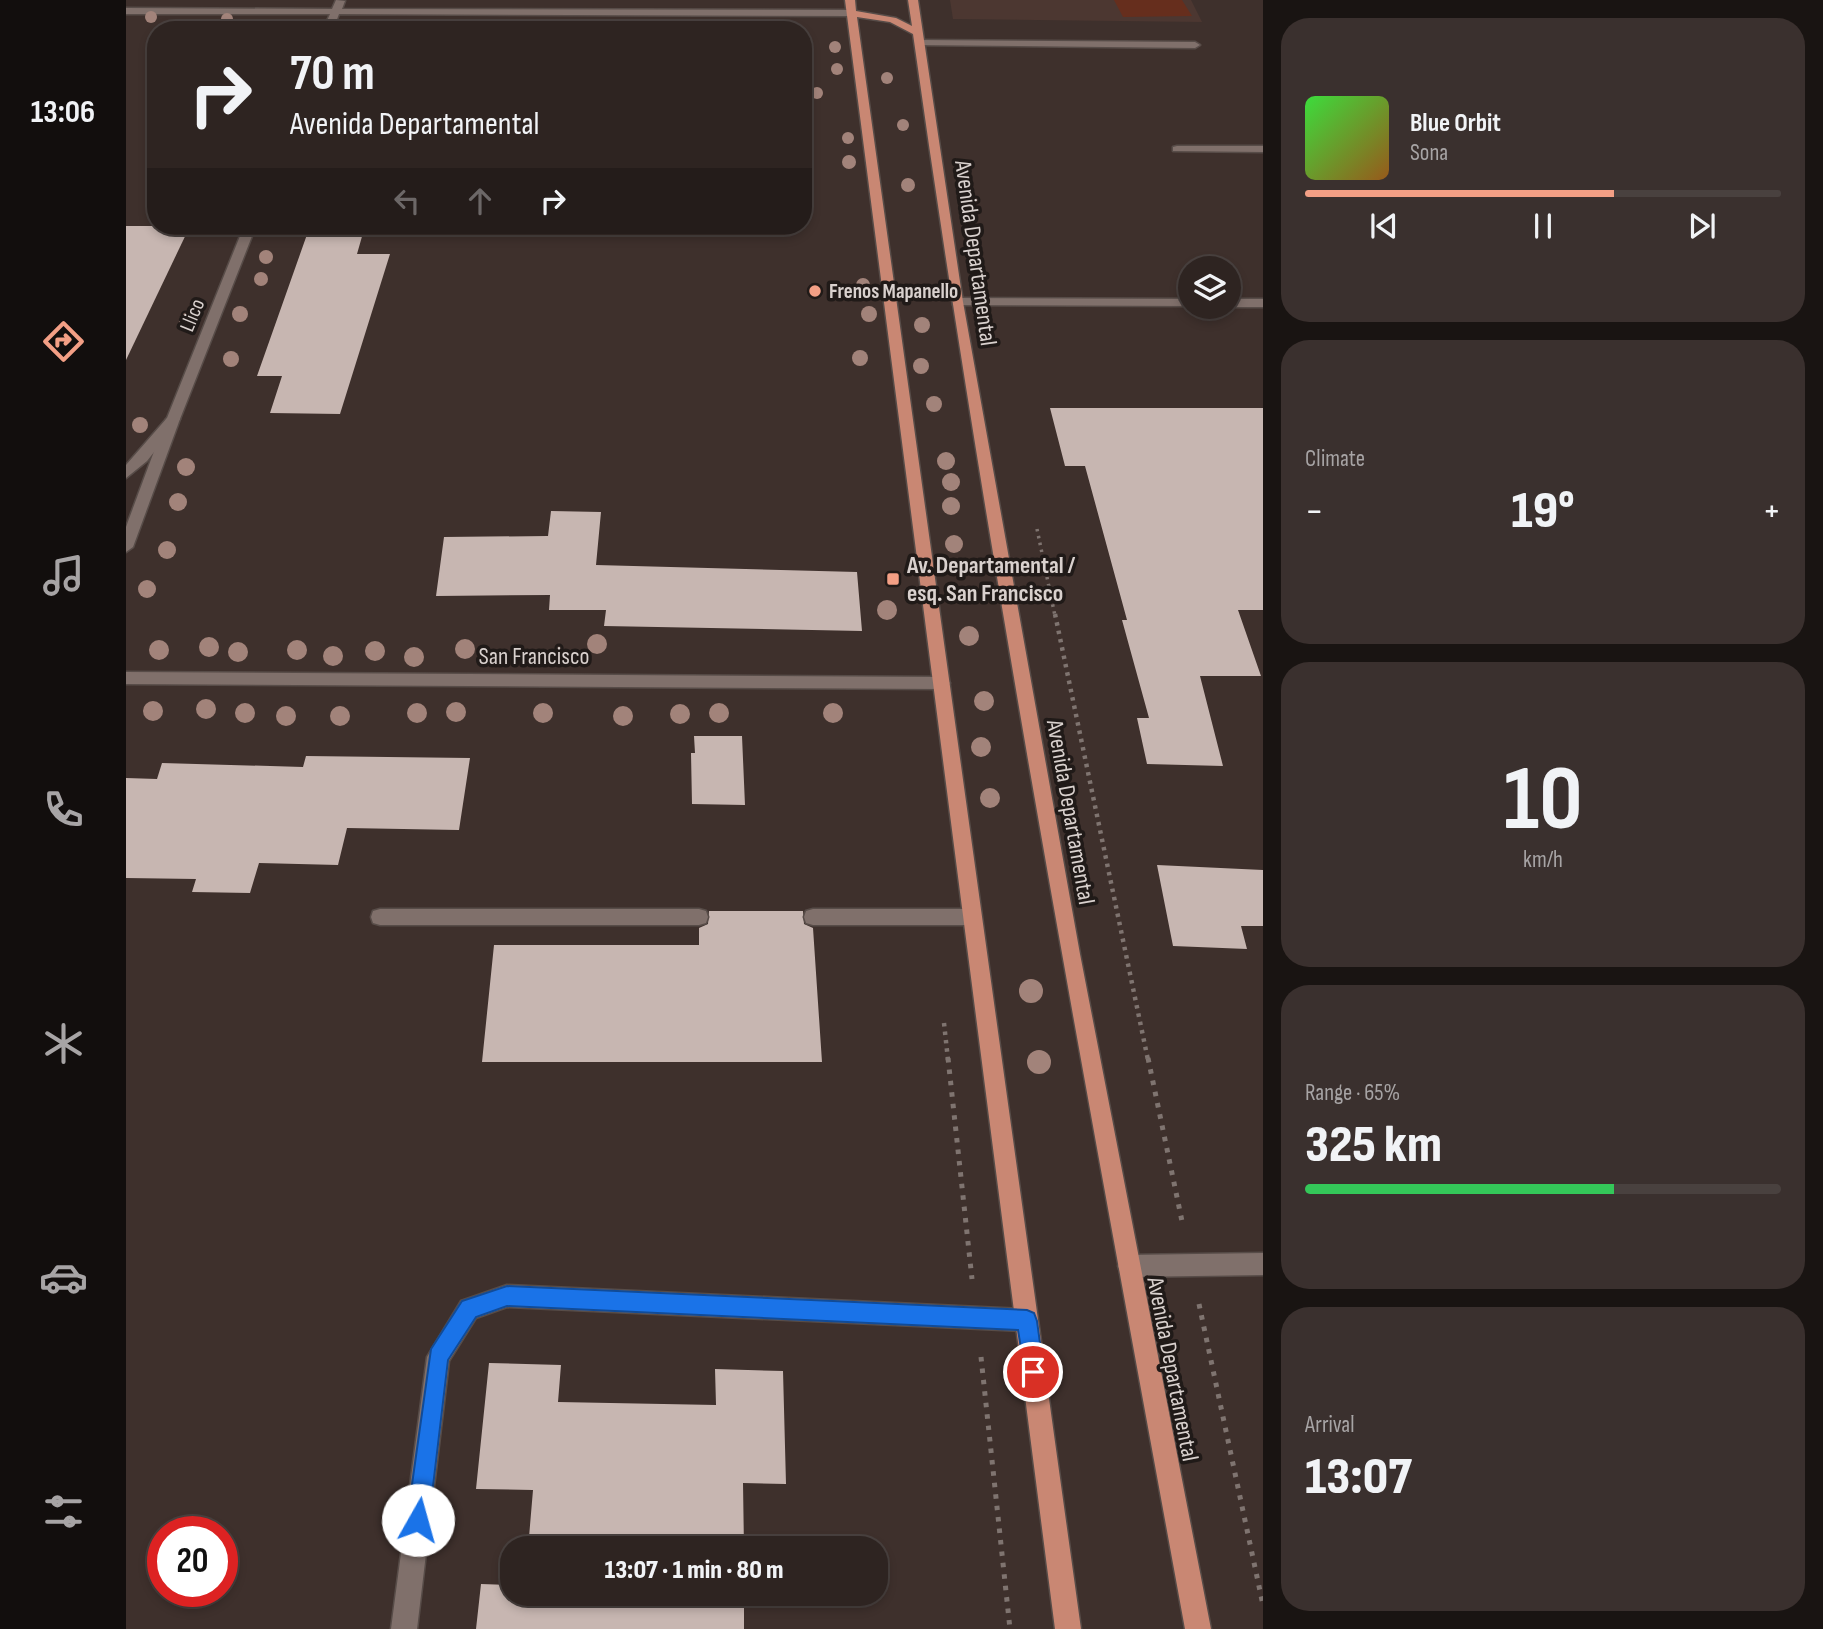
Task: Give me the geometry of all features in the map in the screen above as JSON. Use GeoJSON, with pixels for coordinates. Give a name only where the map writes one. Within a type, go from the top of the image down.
{"type":"FeatureCollection","features":[{"type":"Feature","properties":{"kind":"main road","name":"Avenida Departamental"},"geometry":{"type":"LineString","coordinates":[[913,0],[957,302],[1129,1266],[1198,1629]]}},
{"type":"Feature","properties":{"kind":"main road"},"geometry":{"type":"LineString","coordinates":[[919,38],[893,20],[851,6],[1068,1629]]}},
{"type":"Feature","properties":{"kind":"street"},"geometry":{"type":"LineString","coordinates":[[332,21],[340,0]]}},
{"type":"Feature","properties":{"kind":"street"},"geometry":{"type":"LineString","coordinates":[[126,11],[851,6]]}},
{"type":"Feature","properties":{"kind":"street"},"geometry":{"type":"LineString","coordinates":[[919,38],[1195,46]]}},
{"type":"Feature","properties":{"kind":"street"},"geometry":{"type":"LineString","coordinates":[[1177,149],[1263,149]]}},
{"type":"Feature","properties":{"kind":"street","name":"Llico"},"geometry":{"type":"LineString","coordinates":[[126,547],[173,419],[246,235]]}},
{"type":"Feature","properties":{"kind":"street"},"geometry":{"type":"LineString","coordinates":[[957,302],[1178,303]]}},
{"type":"Feature","properties":{"kind":"street"},"geometry":{"type":"LineString","coordinates":[[1241,303],[1263,303]]}},
{"type":"Feature","properties":{"kind":"street","name":"Llico"},"geometry":{"type":"LineString","coordinates":[[126,473],[159,439],[173,419]]}},
{"type":"Feature","properties":{"kind":"street","name":"San Francisco"},"geometry":{"type":"LineString","coordinates":[[126,678],[942,683]]}},
{"type":"Feature","properties":{"kind":"street"},"geometry":{"type":"LineString","coordinates":[[813,917],[972,916]]}},
{"type":"Feature","properties":{"kind":"street"},"geometry":{"type":"LineString","coordinates":[[380,917],[699,917]]}},
{"type":"Feature","properties":{"kind":"street"},"geometry":{"type":"LineString","coordinates":[[1129,1266],[1263,1264]]}},
{"type":"Feature","properties":{"kind":"street"},"geometry":{"type":"LineString","coordinates":[[404,1629],[438,1357],[469,1309],[507,1296],[1027,1321]]}},
{"type":"Feature","properties":{"kind":"path"},"geometry":{"type":"LineString","coordinates":[[1034,519],[1263,1605]]}},
{"type":"Feature","properties":{"kind":"shaded area"},"geometry":{"type":"Polygon","coordinates":[[[950,0],[1191,0],[1202,22],[953,19],[950,0]]]}},
{"type":"Feature","properties":{"kind":"shaded area"},"geometry":{"type":"Polygon","coordinates":[[[1114,0],[1182,0],[1192,16],[1123,17],[1114,0]]]}},
{"type":"Feature","properties":{"kind":"building"},"geometry":{"type":"Polygon","coordinates":[[[126,226],[147,226],[147,235],[186,235],[126,360],[126,226]]]}},
{"type":"Feature","properties":{"kind":"building"},"geometry":{"type":"Polygon","coordinates":[[[307,235],[362,235],[357,254],[390,254],[340,414],[270,413],[282,376],[257,376],[307,235]]]}},
{"type":"Feature","properties":{"kind":"building"},"geometry":{"type":"Polygon","coordinates":[[[1050,408],[1263,408],[1263,610],[1238,610],[1261,676],[1200,676],[1223,766],[1147,764],[1137,718],[1149,718],[1122,620],[1127,620],[1085,466],[1065,466],[1050,408]]]}},
{"type":"Feature","properties":{"kind":"building"},"geometry":{"type":"Polygon","coordinates":[[[551,511],[601,512],[596,565],[857,572],[862,631],[604,626],[606,610],[549,610],[550,595],[436,596],[444,537],[548,536],[551,511]]]}},
{"type":"Feature","properties":{"kind":"building"},"geometry":{"type":"Polygon","coordinates":[[[694,736],[742,736],[745,805],[692,804],[691,753],[695,753],[694,736]]]}},
{"type":"Feature","properties":{"kind":"building"},"geometry":{"type":"Polygon","coordinates":[[[306,756],[470,758],[459,830],[347,828],[338,865],[259,863],[250,893],[192,892],[196,879],[126,878],[126,778],[157,779],[162,763],[303,767],[306,756]]]}},
{"type":"Feature","properties":{"kind":"building"},"geometry":{"type":"Polygon","coordinates":[[[1157,865],[1263,870],[1263,926],[1241,926],[1247,949],[1173,946],[1157,865]]]}},
{"type":"Feature","properties":{"kind":"building"},"geometry":{"type":"Polygon","coordinates":[[[709,911],[803,911],[804,924],[813,928],[822,1062],[482,1062],[494,945],[699,945],[699,928],[708,924],[709,911]]]}},
{"type":"Feature","properties":{"kind":"building"},"geometry":{"type":"Polygon","coordinates":[[[489,1363],[561,1365],[558,1402],[716,1405],[715,1369],[783,1371],[786,1484],[743,1483],[744,1536],[529,1536],[533,1490],[476,1489],[489,1363]]]}},
{"type":"Feature","properties":{"kind":"building"},"geometry":{"type":"Polygon","coordinates":[[[481,1584],[500,1585],[500,1606],[744,1606],[744,1629],[476,1629],[481,1584]]]}},
{"type":"Feature","properties":{"kind":"place","name":"Frenos Mapanello"},"geometry":{"type":"Point","coordinates":[815,291]}},
{"type":"Feature","properties":{"kind":"place","name":"Av. Departamental / esq. San Francisco"},"geometry":{"type":"Point","coordinates":[893,579]}},
{"type":"Feature","properties":{"kind":"route"},"geometry":{"type":"LineString","coordinates":[[418,1520],[438,1357],[469,1309],[507,1296],[929,1314],[1027,1321],[1033,1372]]}}]}
